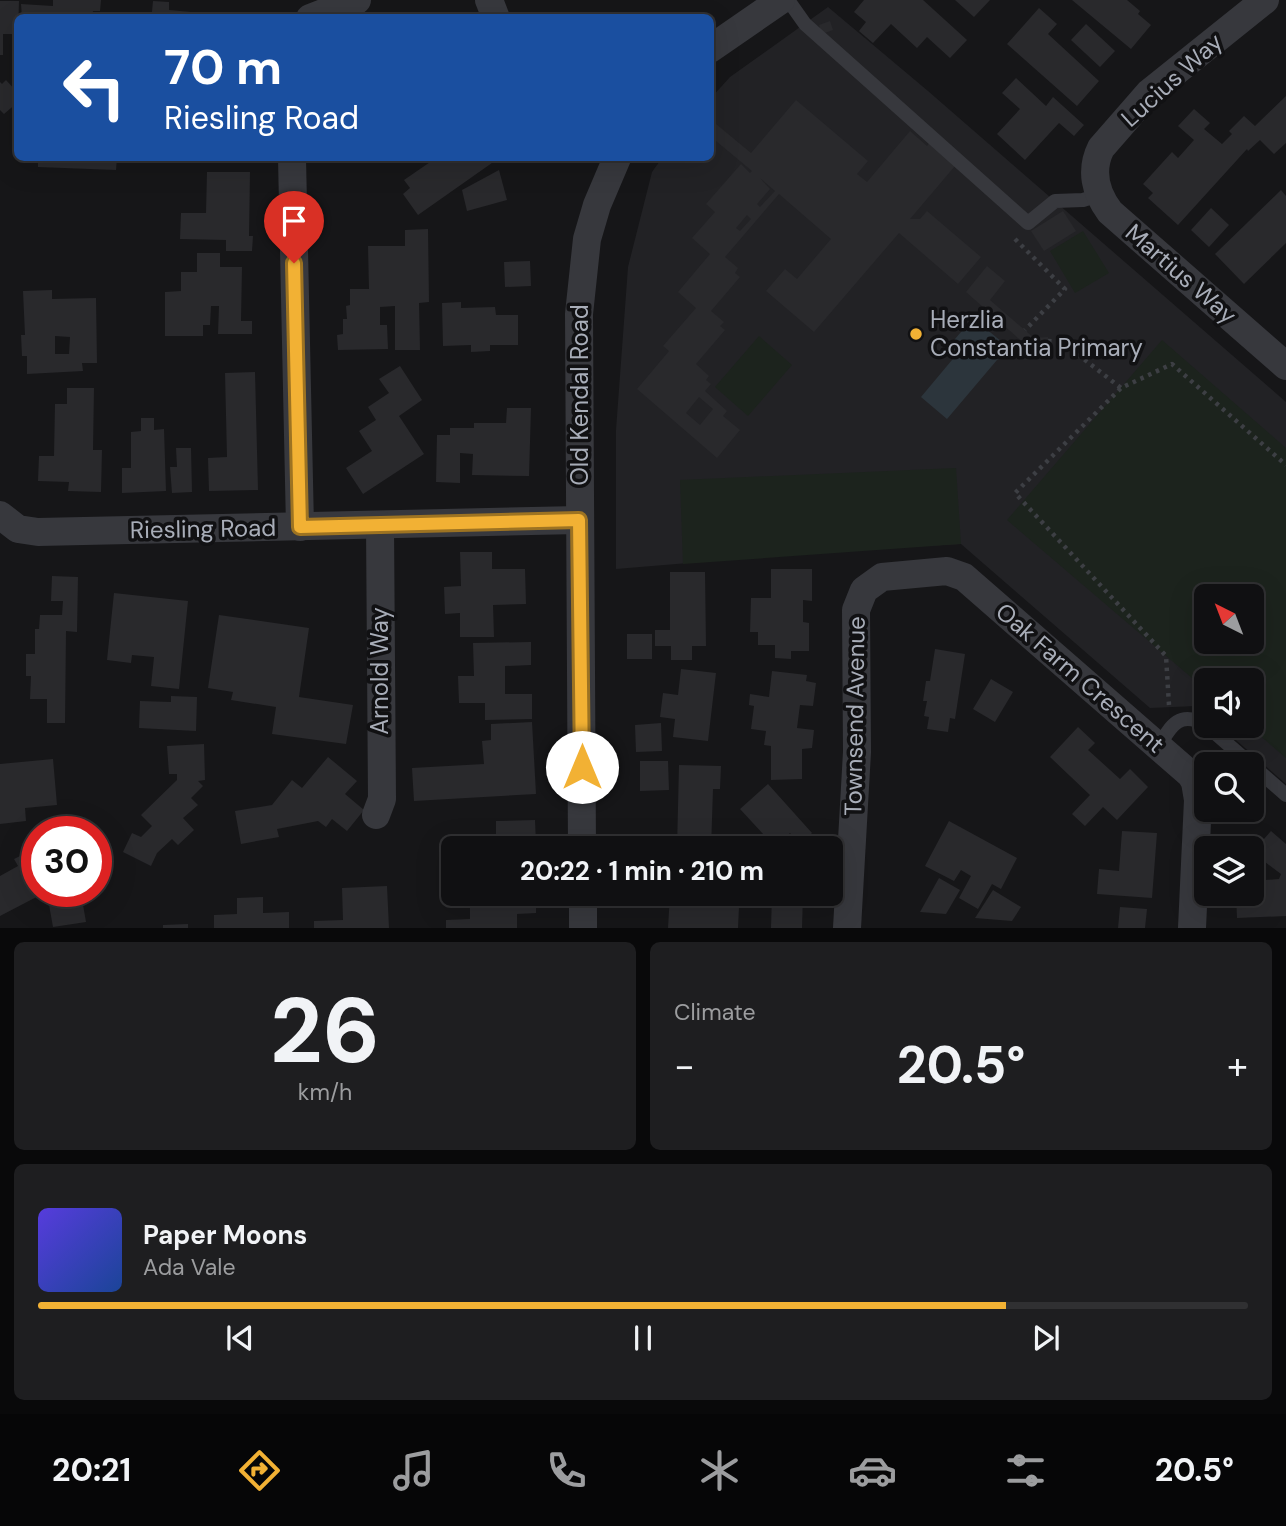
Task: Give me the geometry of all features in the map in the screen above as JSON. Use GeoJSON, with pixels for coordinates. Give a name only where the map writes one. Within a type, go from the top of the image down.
{"type":"FeatureCollection","features":[{"type":"Feature","properties":{"kind":"street"},"geometry":{"type":"LineString","coordinates":[[320,14],[357,0]]}},
{"type":"Feature","properties":{"kind":"street"},"geometry":{"type":"LineString","coordinates":[[714,46],[781,0]]}},
{"type":"Feature","properties":{"kind":"street","name":"Lucius Way"},"geometry":{"type":"LineString","coordinates":[[1097,183],[1101,148],[1149,93],[1265,0]]}},
{"type":"Feature","properties":{"kind":"street"},"geometry":{"type":"LineString","coordinates":[[292,161],[300,527]]}},
{"type":"Feature","properties":{"kind":"street","name":"Old Kendal Road"},"geometry":{"type":"LineString","coordinates":[[582,836],[579,314],[587,239],[605,183],[616,161]]}},
{"type":"Feature","properties":{"kind":"street","name":"Martius Way"},"geometry":{"type":"LineString","coordinates":[[1097,183],[1116,218],[1286,366]]}},
{"type":"Feature","properties":{"kind":"street","name":"Riesling Road"},"geometry":{"type":"LineString","coordinates":[[0,515],[18,529],[38,533],[579,520]]}},
{"type":"Feature","properties":{"kind":"street","name":"Arnold Way"},"geometry":{"type":"LineString","coordinates":[[376,815],[382,799],[380,525]]}},
{"type":"Feature","properties":{"kind":"street","name":"Oak Farm Crescent"},"geometry":{"type":"LineString","coordinates":[[864,590],[882,577],[947,571],[964,577],[1165,735],[1195,782],[1197,791],[1192,928]]}},
{"type":"Feature","properties":{"kind":"street","name":"Townsend Avenue"},"geometry":{"type":"LineString","coordinates":[[848,928],[858,752],[856,610],[864,590]]}},
{"type":"Feature","properties":{"kind":"street"},"geometry":{"type":"LineString","coordinates":[[583,906],[583,928]]}},
{"type":"Feature","properties":{"kind":"lane"},"geometry":{"type":"LineString","coordinates":[[788,0],[805,24],[1028,223],[1055,201],[1083,200],[1097,183]]}},
{"type":"Feature","properties":{"kind":"lane"},"geometry":{"type":"LineString","coordinates":[[1165,735],[1183,719],[1194,720]]}},
{"type":"Feature","properties":{"kind":"lane"},"geometry":{"type":"LineString","coordinates":[[1220,738],[1286,795]]}},
{"type":"Feature","properties":{"kind":"path"},"geometry":{"type":"LineString","coordinates":[[1025,330],[1065,289],[1014,238],[1028,223]]}},
{"type":"Feature","properties":{"kind":"path"},"geometry":{"type":"LineString","coordinates":[[1048,341],[1062,342],[1121,388]]}},
{"type":"Feature","properties":{"kind":"path"},"geometry":{"type":"LineString","coordinates":[[1165,735],[1166,656],[1015,494],[1121,388],[1172,365],[1286,465]]}},
{"type":"Feature","properties":{"kind":"shaded area","name":"Herzlia Constantia Primary"},"geometry":{"type":"Polygon","coordinates":[[[828,7],[1286,402],[1286,784],[1264,765],[1264,752],[1250,752],[1234,738],[1264,738],[1264,668],[1194,668],[1194,706],[1150,708],[961,544],[616,569],[616,430],[628,267],[652,172],[660,161],[714,161],[714,95],[730,77],[828,7]]]}},
{"type":"Feature","properties":{"kind":"shaded area"},"geometry":{"type":"Polygon","coordinates":[[[1083,231],[1109,273],[1075,293],[1050,251],[1083,231]]]}},
{"type":"Feature","properties":{"kind":"shaded area"},"geometry":{"type":"Polygon","coordinates":[[[973,318],[1008,347],[947,419],[921,397],[957,354],[949,346],[973,318]]]}},
{"type":"Feature","properties":{"kind":"shaded area"},"geometry":{"type":"Polygon","coordinates":[[[759,336],[792,365],[748,416],[715,387],[759,336]]]}},
{"type":"Feature","properties":{"kind":"shaded area"},"geometry":{"type":"Polygon","coordinates":[[[1162,340],[1286,448],[1286,758],[1263,738],[1264,668],[1194,668],[1194,680],[1007,520],[1162,340]]]}},
{"type":"Feature","properties":{"kind":"shaded area"},"geometry":{"type":"Polygon","coordinates":[[[956,468],[961,544],[683,564],[680,480],[956,468]]]}},
{"type":"Feature","properties":{"kind":"building"},"geometry":{"type":"Polygon","coordinates":[[[53,0],[101,0],[100,11],[93,11],[93,14],[22,14],[21,4],[53,6],[53,0]]]}},
{"type":"Feature","properties":{"kind":"building"},"geometry":{"type":"Polygon","coordinates":[[[864,0],[923,0],[967,40],[950,58],[927,37],[917,48],[891,24],[873,43],[859,31],[866,22],[854,12],[864,0]]]}},
{"type":"Feature","properties":{"kind":"building"},"geometry":{"type":"Polygon","coordinates":[[[955,0],[990,0],[974,17],[955,0]]]}},
{"type":"Feature","properties":{"kind":"building"},"geometry":{"type":"Polygon","coordinates":[[[1072,0],[1127,0],[1151,25],[1131,49],[1072,0]]]}},
{"type":"Feature","properties":{"kind":"building"},"geometry":{"type":"Polygon","coordinates":[[[0,1],[19,1],[19,14],[14,14],[14,34],[3,34],[3,55],[0,55],[0,1]]]}},
{"type":"Feature","properties":{"kind":"building"},"geometry":{"type":"Polygon","coordinates":[[[153,1],[169,2],[169,10],[202,14],[149,14],[152,12],[153,1]]]}},
{"type":"Feature","properties":{"kind":"building"},"geometry":{"type":"Polygon","coordinates":[[[1039,8],[1057,24],[1048,34],[1099,81],[1077,106],[1007,44],[1039,8]]]}},
{"type":"Feature","properties":{"kind":"building"},"geometry":{"type":"Polygon","coordinates":[[[830,21],[833,30],[822,34],[819,25],[830,21]]]}},
{"type":"Feature","properties":{"kind":"building"},"geometry":{"type":"Polygon","coordinates":[[[1086,24],[1115,51],[1100,67],[1071,40],[1086,24]]]}},
{"type":"Feature","properties":{"kind":"building"},"geometry":{"type":"Polygon","coordinates":[[[1016,78],[1046,106],[1053,97],[1084,125],[1074,136],[1059,123],[1025,160],[997,134],[1020,109],[1002,93],[1016,78]]]}},
{"type":"Feature","properties":{"kind":"building"},"geometry":{"type":"Polygon","coordinates":[[[6,80],[14,89],[14,105],[4,114],[0,110],[0,82],[2,84],[6,80]]]}},
{"type":"Feature","properties":{"kind":"building"},"geometry":{"type":"Polygon","coordinates":[[[1286,96],[1286,143],[1274,154],[1260,140],[1248,151],[1247,149],[1178,225],[1148,198],[1153,193],[1143,184],[1172,152],[1178,158],[1194,140],[1178,126],[1194,109],[1210,123],[1204,129],[1222,144],[1232,134],[1229,131],[1244,116],[1255,126],[1286,96]]]}},
{"type":"Feature","properties":{"kind":"building"},"geometry":{"type":"Polygon","coordinates":[[[796,100],[868,161],[857,174],[867,182],[910,131],[927,146],[931,141],[955,166],[910,219],[920,219],[927,211],[981,257],[958,284],[899,233],[814,332],[766,291],[785,269],[797,279],[831,239],[779,194],[725,257],[738,268],[735,273],[740,277],[711,311],[724,322],[720,326],[725,330],[696,364],[709,376],[706,380],[711,384],[705,391],[727,411],[723,416],[740,430],[717,458],[637,389],[669,351],[663,346],[696,308],[678,292],[710,254],[692,238],[715,212],[706,204],[741,164],[750,173],[752,171],[714,139],[714,122],[751,153],[796,100]],[[760,178],[770,189],[757,204],[760,207],[775,191],[760,178]],[[747,215],[736,228],[740,231],[751,219],[747,215]],[[699,397],[686,413],[700,425],[713,409],[699,397]]]}},
{"type":"Feature","properties":{"kind":"building"},"geometry":{"type":"Polygon","coordinates":[[[38,161],[117,161],[116,170],[38,167],[38,161]]]}},
{"type":"Feature","properties":{"kind":"building"},"geometry":{"type":"Polygon","coordinates":[[[432,161],[495,161],[418,215],[403,194],[410,188],[404,180],[432,161]]]}},
{"type":"Feature","properties":{"kind":"building"},"geometry":{"type":"Polygon","coordinates":[[[499,170],[507,200],[467,211],[462,190],[499,170]]]}},
{"type":"Feature","properties":{"kind":"building"},"geometry":{"type":"Polygon","coordinates":[[[207,172],[250,172],[249,236],[253,236],[252,251],[226,251],[226,240],[180,239],[181,213],[206,213],[207,172]]]}},
{"type":"Feature","properties":{"kind":"building"},"geometry":{"type":"Polygon","coordinates":[[[1281,190],[1286,196],[1286,243],[1244,284],[1215,254],[1281,190]]]}},
{"type":"Feature","properties":{"kind":"building"},"geometry":{"type":"Polygon","coordinates":[[[1211,208],[1229,225],[1209,247],[1191,230],[1211,208]]]}},
{"type":"Feature","properties":{"kind":"building"},"geometry":{"type":"Polygon","coordinates":[[[1063,211],[1076,231],[1044,251],[1031,231],[1063,211]]]}},
{"type":"Feature","properties":{"kind":"building"},"geometry":{"type":"Polygon","coordinates":[[[428,229],[429,302],[419,303],[420,350],[395,350],[395,306],[380,307],[380,325],[387,325],[388,349],[338,350],[337,335],[343,334],[343,319],[347,319],[346,306],[350,305],[350,289],[369,289],[368,246],[405,246],[405,230],[428,229]]]}},
{"type":"Feature","properties":{"kind":"building"},"geometry":{"type":"Polygon","coordinates":[[[197,253],[220,253],[220,267],[242,267],[241,321],[252,321],[252,334],[218,334],[219,306],[211,306],[210,325],[203,325],[203,336],[165,336],[165,292],[181,291],[181,272],[197,272],[197,253]]]}},
{"type":"Feature","properties":{"kind":"building"},"geometry":{"type":"Polygon","coordinates":[[[530,261],[531,286],[505,287],[504,262],[530,261]]]}},
{"type":"Feature","properties":{"kind":"building"},"geometry":{"type":"Polygon","coordinates":[[[987,266],[1005,281],[990,300],[1034,338],[1048,337],[1051,352],[1043,360],[966,292],[987,266]]]}},
{"type":"Feature","properties":{"kind":"building"},"geometry":{"type":"Polygon","coordinates":[[[52,290],[52,299],[96,298],[97,363],[82,363],[83,371],[27,374],[27,356],[22,356],[21,335],[25,335],[23,291],[52,290]],[[55,336],[55,354],[69,354],[70,337],[55,336]]]}},
{"type":"Feature","properties":{"kind":"building"},"geometry":{"type":"Polygon","coordinates":[[[461,302],[461,308],[495,307],[496,315],[518,315],[518,345],[490,345],[490,351],[471,352],[471,345],[443,346],[442,303],[461,302]]]}},
{"type":"Feature","properties":{"kind":"building"},"geometry":{"type":"Polygon","coordinates":[[[400,366],[422,400],[399,416],[424,454],[363,494],[346,468],[372,451],[359,431],[376,420],[368,407],[389,393],[379,379],[400,366]]]}},
{"type":"Feature","properties":{"kind":"building"},"geometry":{"type":"Polygon","coordinates":[[[255,372],[258,490],[209,491],[208,458],[227,457],[225,373],[255,372]]]}},
{"type":"Feature","properties":{"kind":"building"},"geometry":{"type":"Polygon","coordinates":[[[67,388],[94,388],[93,450],[102,450],[101,492],[68,491],[69,482],[38,481],[39,456],[54,456],[55,404],[67,404],[67,388]]]}},
{"type":"Feature","properties":{"kind":"building"},"geometry":{"type":"Polygon","coordinates":[[[507,408],[531,408],[529,476],[472,475],[473,454],[460,453],[460,483],[436,482],[437,435],[450,435],[450,428],[474,428],[474,423],[506,423],[507,408]]]}},
{"type":"Feature","properties":{"kind":"building"},"geometry":{"type":"Polygon","coordinates":[[[141,418],[154,418],[154,430],[164,429],[166,491],[122,493],[122,468],[131,468],[131,432],[141,431],[141,418]]]}},
{"type":"Feature","properties":{"kind":"building"},"geometry":{"type":"Polygon","coordinates":[[[176,448],[191,448],[192,492],[172,493],[170,467],[177,467],[176,448]]]}},
{"type":"Feature","properties":{"kind":"building"},"geometry":{"type":"Polygon","coordinates":[[[460,552],[492,552],[492,569],[525,569],[526,604],[493,605],[494,637],[460,637],[460,613],[445,614],[444,587],[461,586],[460,552]]]}},
{"type":"Feature","properties":{"kind":"building"},"geometry":{"type":"Polygon","coordinates":[[[771,569],[812,569],[812,601],[803,600],[803,622],[809,623],[809,651],[791,651],[791,659],[775,658],[775,645],[758,645],[758,632],[750,632],[751,598],[771,598],[771,569]]]}},
{"type":"Feature","properties":{"kind":"building"},"geometry":{"type":"Polygon","coordinates":[[[670,572],[705,572],[706,646],[692,646],[692,660],[671,660],[671,646],[655,646],[655,630],[670,630],[670,572]]]}},
{"type":"Feature","properties":{"kind":"building"},"geometry":{"type":"Polygon","coordinates":[[[52,576],[78,577],[77,632],[66,631],[65,723],[47,723],[47,699],[30,699],[31,676],[26,676],[26,654],[35,654],[35,629],[39,629],[40,615],[62,615],[63,601],[51,601],[52,576]]]}},
{"type":"Feature","properties":{"kind":"building"},"geometry":{"type":"Polygon","coordinates":[[[114,593],[188,601],[179,689],[151,686],[154,657],[132,655],[131,663],[107,660],[114,593]]]}},
{"type":"Feature","properties":{"kind":"building"},"geometry":{"type":"Polygon","coordinates":[[[219,615],[309,628],[299,697],[353,705],[346,744],[272,734],[276,707],[231,700],[233,692],[208,688],[219,615]]]}},
{"type":"Feature","properties":{"kind":"building"},"geometry":{"type":"Polygon","coordinates":[[[627,634],[652,634],[652,659],[627,659],[627,634]]]}},
{"type":"Feature","properties":{"kind":"building"},"geometry":{"type":"Polygon","coordinates":[[[531,642],[531,665],[505,666],[505,694],[532,694],[532,719],[485,720],[485,703],[459,703],[458,676],[474,676],[473,643],[531,642]]]}},
{"type":"Feature","properties":{"kind":"building"},"geometry":{"type":"Polygon","coordinates":[[[935,649],[965,654],[955,719],[950,718],[948,732],[927,729],[929,717],[924,716],[927,701],[923,701],[926,681],[930,681],[935,649]]]}},
{"type":"Feature","properties":{"kind":"building"},"geometry":{"type":"Polygon","coordinates":[[[681,669],[716,673],[708,741],[673,737],[675,719],[660,717],[663,693],[678,695],[681,669]]]}},
{"type":"Feature","properties":{"kind":"building"},"geometry":{"type":"Polygon","coordinates":[[[772,671],[807,675],[806,681],[816,683],[813,706],[800,705],[797,728],[814,730],[812,748],[802,749],[802,779],[771,780],[771,746],[764,745],[766,731],[751,729],[754,706],[749,705],[750,694],[769,697],[772,671]]]}},
{"type":"Feature","properties":{"kind":"building"},"geometry":{"type":"Polygon","coordinates":[[[991,679],[1013,692],[995,722],[973,709],[991,679]]]}},
{"type":"Feature","properties":{"kind":"building"},"geometry":{"type":"Polygon","coordinates":[[[171,696],[197,697],[196,731],[139,728],[140,701],[171,702],[171,696]]]}},
{"type":"Feature","properties":{"kind":"building"},"geometry":{"type":"Polygon","coordinates":[[[532,722],[536,794],[414,801],[412,768],[484,764],[482,741],[491,740],[491,724],[532,722]]]}},
{"type":"Feature","properties":{"kind":"building"},"geometry":{"type":"Polygon","coordinates":[[[661,723],[662,751],[636,752],[635,725],[661,723]]]}},
{"type":"Feature","properties":{"kind":"building"},"geometry":{"type":"Polygon","coordinates":[[[1078,727],[1095,743],[1088,750],[1120,779],[1130,769],[1148,787],[1117,820],[1103,807],[1085,826],[1072,814],[1090,795],[1050,757],[1078,727]]]}},
{"type":"Feature","properties":{"kind":"building"},"geometry":{"type":"Polygon","coordinates":[[[204,744],[205,780],[198,781],[203,786],[191,798],[198,805],[183,818],[194,830],[178,845],[172,839],[157,853],[151,866],[123,852],[132,833],[141,837],[152,826],[141,815],[177,780],[177,774],[169,774],[167,746],[204,744]]]}},
{"type":"Feature","properties":{"kind":"building"},"geometry":{"type":"Polygon","coordinates":[[[328,757],[357,781],[345,794],[364,810],[347,831],[332,819],[326,827],[318,821],[277,829],[279,837],[241,844],[235,811],[272,805],[292,780],[302,788],[328,757]]]}},
{"type":"Feature","properties":{"kind":"building"},"geometry":{"type":"Polygon","coordinates":[[[53,759],[57,805],[25,808],[26,816],[21,816],[21,822],[0,824],[0,764],[53,759]]]}},
{"type":"Feature","properties":{"kind":"building"},"geometry":{"type":"Polygon","coordinates":[[[640,761],[668,761],[669,790],[640,791],[640,761]]]}},
{"type":"Feature","properties":{"kind":"building"},"geometry":{"type":"Polygon","coordinates":[[[679,765],[721,766],[720,789],[713,789],[711,836],[677,836],[679,765]]]}},
{"type":"Feature","properties":{"kind":"building"},"geometry":{"type":"Polygon","coordinates":[[[768,784],[812,833],[809,836],[793,836],[790,833],[787,836],[765,836],[740,809],[768,784]]]}},
{"type":"Feature","properties":{"kind":"building"},"geometry":{"type":"Polygon","coordinates":[[[535,820],[536,836],[496,836],[496,821],[535,820]]]}},
{"type":"Feature","properties":{"kind":"building"},"geometry":{"type":"Polygon","coordinates":[[[949,821],[1017,858],[1001,889],[992,884],[978,909],[959,898],[971,876],[961,870],[954,881],[925,866],[949,821]]]}},
{"type":"Feature","properties":{"kind":"building"},"geometry":{"type":"Polygon","coordinates":[[[1122,831],[1157,833],[1152,898],[1097,894],[1099,869],[1119,871],[1122,831]]]}},
{"type":"Feature","properties":{"kind":"building"},"geometry":{"type":"Polygon","coordinates":[[[1271,831],[1286,844],[1286,916],[1237,918],[1236,906],[1264,906],[1264,880],[1279,879],[1281,874],[1264,861],[1264,839],[1271,831]]]}},
{"type":"Feature","properties":{"kind":"building"},"geometry":{"type":"Polygon","coordinates":[[[21,856],[21,905],[0,916],[0,876],[18,866],[14,859],[21,856]]]}},
{"type":"Feature","properties":{"kind":"building"},"geometry":{"type":"Polygon","coordinates":[[[939,878],[960,890],[946,914],[920,912],[939,878]]]}},
{"type":"Feature","properties":{"kind":"building"},"geometry":{"type":"Polygon","coordinates":[[[387,886],[389,928],[314,928],[314,921],[343,920],[342,888],[387,886]]]}},
{"type":"Feature","properties":{"kind":"building"},"geometry":{"type":"Polygon","coordinates":[[[993,890],[1021,907],[1012,921],[975,918],[993,890]]]}},
{"type":"Feature","properties":{"kind":"building"},"geometry":{"type":"Polygon","coordinates":[[[263,897],[263,913],[289,912],[289,928],[214,928],[214,915],[237,914],[237,898],[263,897]]]}},
{"type":"Feature","properties":{"kind":"building"},"geometry":{"type":"Polygon","coordinates":[[[470,906],[536,906],[536,913],[517,914],[517,928],[446,928],[446,920],[470,919],[470,906]]]}},
{"type":"Feature","properties":{"kind":"building"},"geometry":{"type":"Polygon","coordinates":[[[669,906],[739,907],[738,928],[668,928],[669,906]]]}},
{"type":"Feature","properties":{"kind":"building"},"geometry":{"type":"Polygon","coordinates":[[[772,906],[803,906],[802,928],[771,928],[772,906]]]}},
{"type":"Feature","properties":{"kind":"building"},"geometry":{"type":"Polygon","coordinates":[[[49,907],[83,907],[86,922],[53,927],[49,907]]]}},
{"type":"Feature","properties":{"kind":"building"},"geometry":{"type":"Polygon","coordinates":[[[1120,907],[1147,909],[1145,928],[1118,928],[1120,907]]]}},
{"type":"Feature","properties":{"kind":"building"},"geometry":{"type":"Polygon","coordinates":[[[188,924],[188,928],[163,928],[163,925],[188,924]]]}},
{"type":"Feature","properties":{"kind":"place","name":"Herzlia Constantia Primary"},"geometry":{"type":"Point","coordinates":[916,334]}},
{"type":"Feature","properties":{"kind":"route"},"geometry":{"type":"LineString","coordinates":[[294,263],[300,527],[579,520],[582,767]]}}]}
